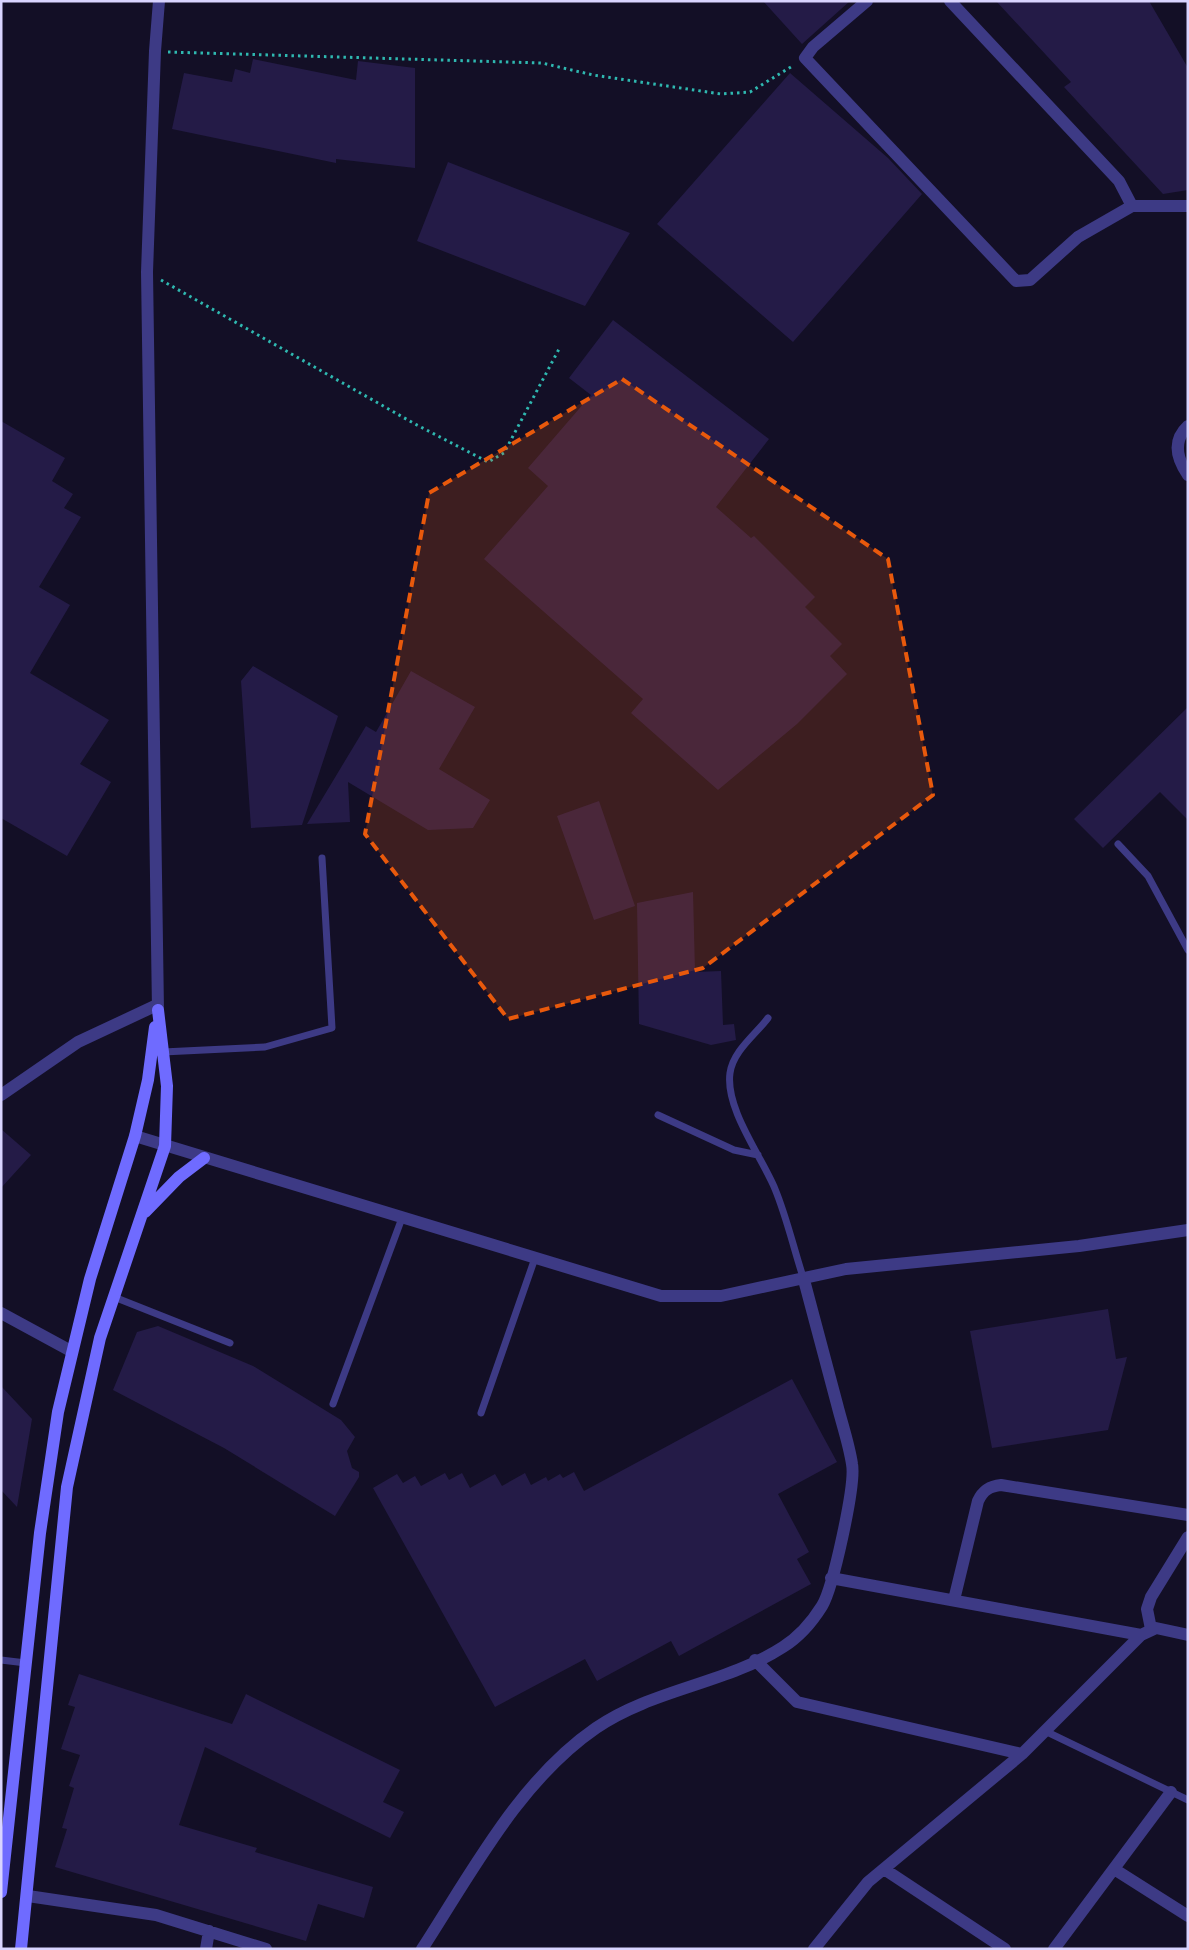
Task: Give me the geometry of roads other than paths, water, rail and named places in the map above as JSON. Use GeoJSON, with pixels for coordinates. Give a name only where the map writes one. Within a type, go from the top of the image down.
{"type":"FeatureCollection","features":[{"type":"Feature","properties":{"kind":"street"},"geometry":{"type":"LineString","coordinates":[[21,1949],[28,1896],[67,1487],[100,1338],[165,1146],[167,1086],[158,1008],[148,272],[155,51],[159,1]]}},
{"type":"Feature","properties":{"kind":"street"},"geometry":{"type":"LineString","coordinates":[[867,1],[813,47],[805,58],[1016,281],[1030,280],[1078,237],[1132,206],[1188,206]]}},
{"type":"Feature","properties":{"kind":"street"},"geometry":{"type":"LineString","coordinates":[[950,1],[1119,181],[1132,206]]}},
{"type":"Feature","properties":{"kind":"street"},"geometry":{"type":"LineString","coordinates":[[1188,426],[1180,436],[1177,450],[1180,464],[1188,475]]}},
{"type":"Feature","properties":{"kind":"street"},"geometry":{"type":"LineString","coordinates":[[1,1095],[78,1042],[158,1008]]}},
{"type":"Feature","properties":{"kind":"street"},"geometry":{"type":"LineString","coordinates":[[1,1892],[48,1472],[71,1352],[90,1279],[135,1136],[148,1080],[158,1008]]}},
{"type":"Feature","properties":{"kind":"street"},"geometry":{"type":"LineString","coordinates":[[135,1136],[661,1296],[722,1296],[804,1280],[846,1269],[1079,1246],[1188,1230]]}},
{"type":"Feature","properties":{"kind":"street"},"geometry":{"type":"LineString","coordinates":[[141,1216],[179,1177],[204,1158]]}},
{"type":"Feature","properties":{"kind":"street"},"geometry":{"type":"LineString","coordinates":[[422,1949],[516,1806],[535,1782],[575,1743],[598,1727],[648,1700],[731,1672],[782,1648],[805,1629],[824,1604],[851,1502],[853,1466],[804,1280]]}},
{"type":"Feature","properties":{"kind":"street"},"geometry":{"type":"LineString","coordinates":[[1,1313],[71,1352]]}},
{"type":"Feature","properties":{"kind":"street"},"geometry":{"type":"LineString","coordinates":[[954,1600],[978,1501],[983,1492],[993,1486],[1001,1485],[1188,1516]]}},
{"type":"Feature","properties":{"kind":"street"},"geometry":{"type":"LineString","coordinates":[[1146,1632],[1146,1609],[1151,1597],[1188,1537]]}},
{"type":"Feature","properties":{"kind":"street"},"geometry":{"type":"LineString","coordinates":[[831,1578],[1146,1632]]}},
{"type":"Feature","properties":{"kind":"street"},"geometry":{"type":"LineString","coordinates":[[814,1949],[868,1882],[1022,1754],[1146,1632],[1156,1628],[1188,1635]]}},
{"type":"Feature","properties":{"kind":"street"},"geometry":{"type":"LineString","coordinates":[[755,1660],[797,1702],[1022,1754]]}},
{"type":"Feature","properties":{"kind":"street"},"geometry":{"type":"LineString","coordinates":[[1054,1949],[1171,1792]]}},
{"type":"Feature","properties":{"kind":"street"},"geometry":{"type":"LineString","coordinates":[[884,1869],[1005,1949]]}},
{"type":"Feature","properties":{"kind":"street"},"geometry":{"type":"LineString","coordinates":[[1114,1869],[1188,1916]]}},
{"type":"Feature","properties":{"kind":"street"},"geometry":{"type":"LineString","coordinates":[[28,1896],[156,1915],[266,1949]]}},
{"type":"Feature","properties":{"kind":"street"},"geometry":{"type":"LineString","coordinates":[[206,1949],[209,1931]]}},
{"type":"Feature","properties":{"kind":"lane"},"geometry":{"type":"LineString","coordinates":[[1118,844],[1148,876],[1188,950]]}},
{"type":"Feature","properties":{"kind":"lane"},"geometry":{"type":"LineString","coordinates":[[163,1052],[265,1047],[332,1028],[322,858]]}},
{"type":"Feature","properties":{"kind":"lane"},"geometry":{"type":"LineString","coordinates":[[768,1018],[735,1058],[730,1074],[730,1091],[737,1111],[775,1189],[804,1280]]}},
{"type":"Feature","properties":{"kind":"lane"},"geometry":{"type":"LineString","coordinates":[[658,1115],[734,1150],[758,1155]]}},
{"type":"Feature","properties":{"kind":"lane"},"geometry":{"type":"LineString","coordinates":[[333,1404],[402,1218]]}},
{"type":"Feature","properties":{"kind":"lane"},"geometry":{"type":"LineString","coordinates":[[481,1412],[536,1258]]}},
{"type":"Feature","properties":{"kind":"lane"},"geometry":{"type":"LineString","coordinates":[[114,1297],[230,1343]]}},
{"type":"Feature","properties":{"kind":"lane"},"geometry":{"type":"LineString","coordinates":[[1,1660],[26,1663]]}},
{"type":"Feature","properties":{"kind":"lane"},"geometry":{"type":"LineString","coordinates":[[1045,1731],[1188,1800]]}}]}
